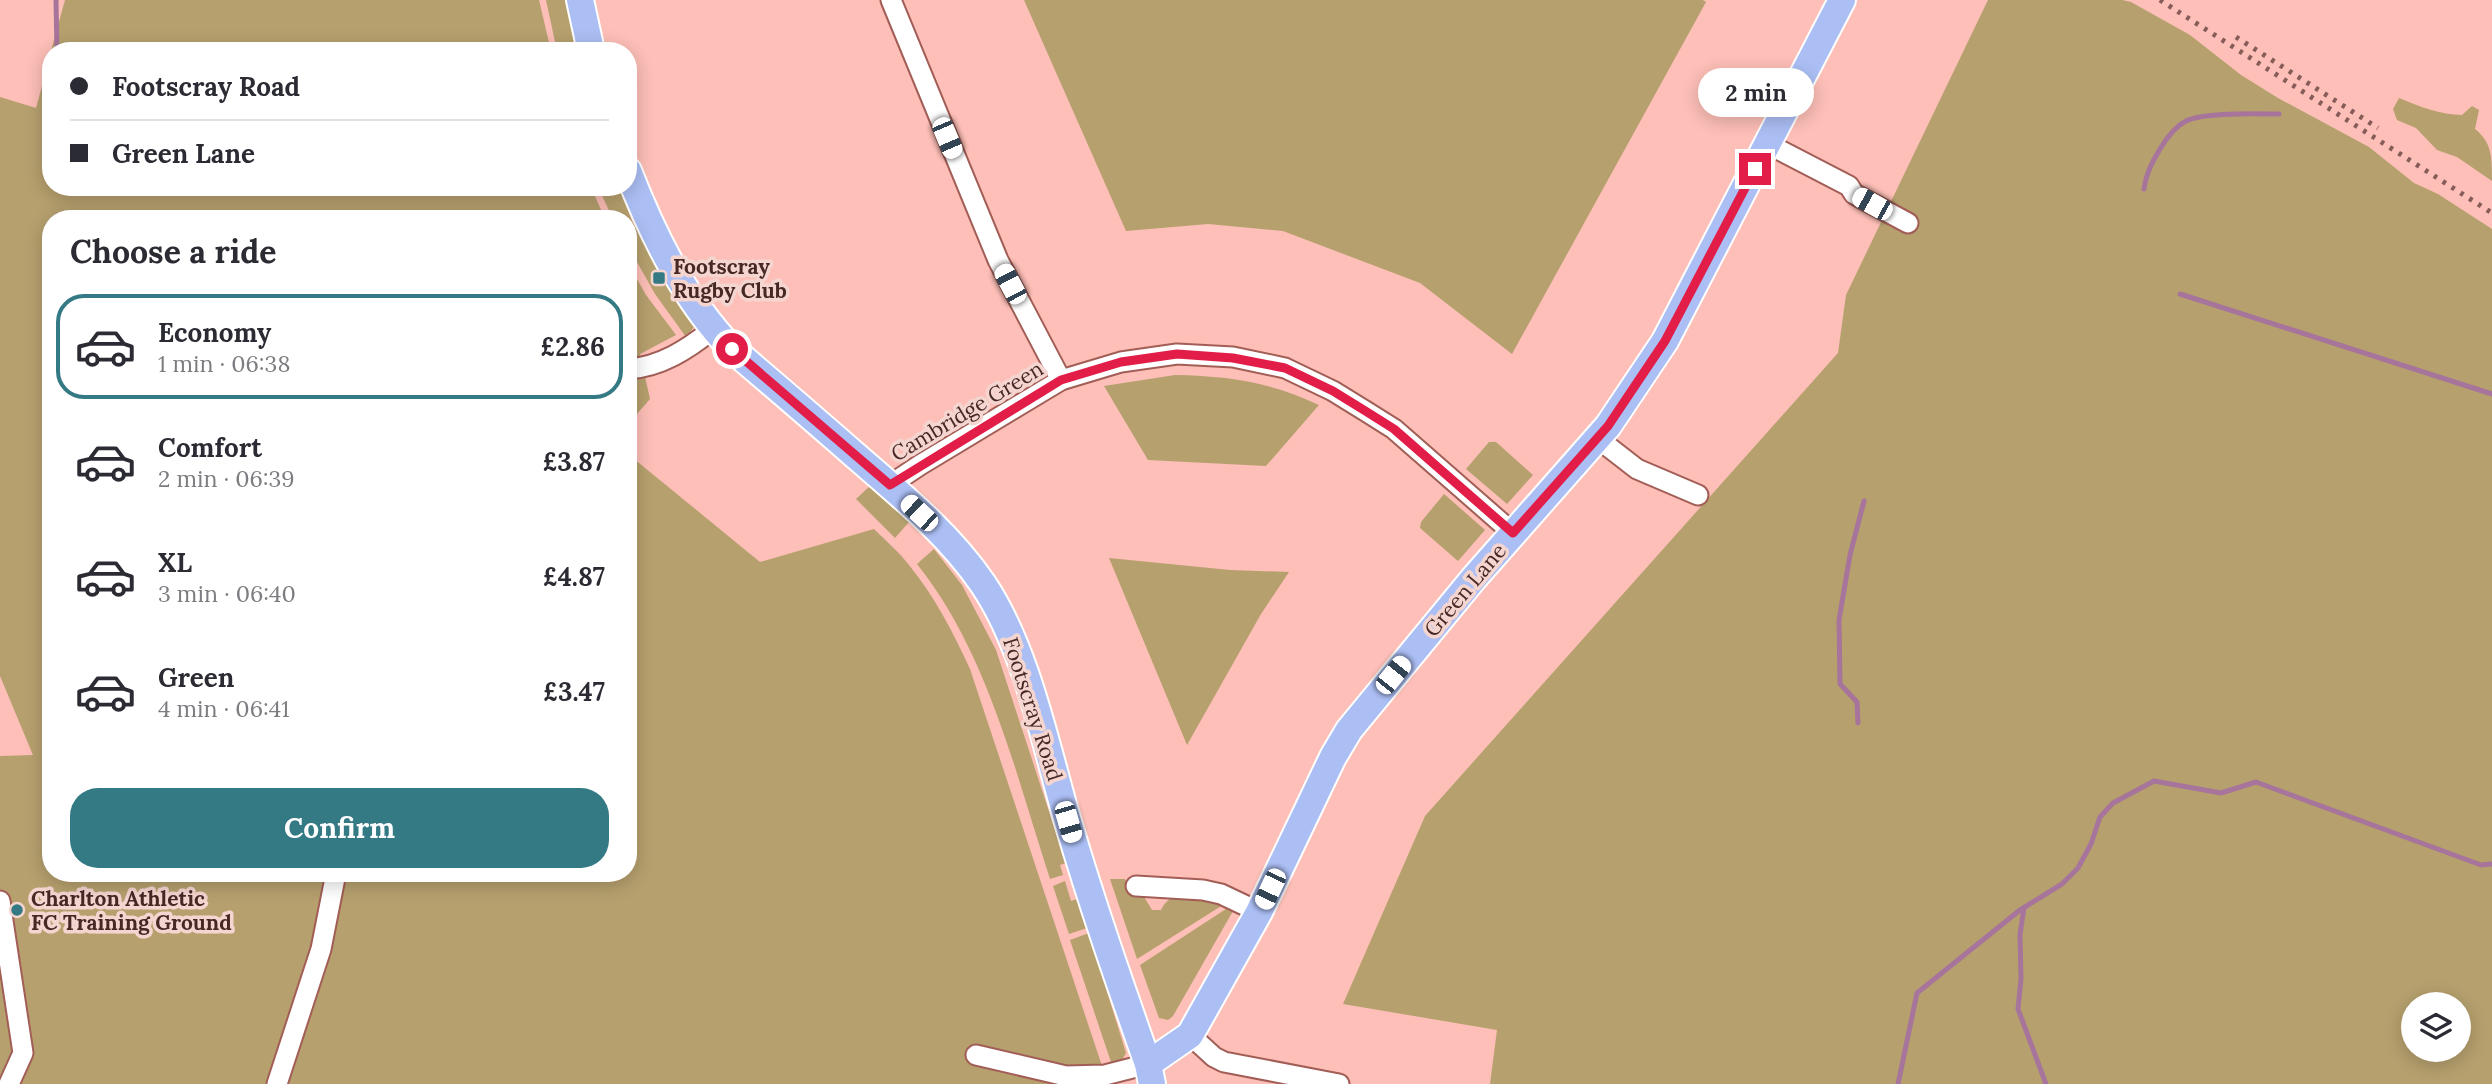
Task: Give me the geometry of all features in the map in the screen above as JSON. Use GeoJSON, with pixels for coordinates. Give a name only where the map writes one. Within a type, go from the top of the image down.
{"type":"FeatureCollection","features":[{"type":"Feature","properties":{"kind":"main road"},"geometry":{"type":"LineString","coordinates":[[580,0],[590,42]]}},
{"type":"Feature","properties":{"kind":"main road","name":"Green Lane"},"geometry":{"type":"LineString","coordinates":[[1150,1074],[1190,1035],[1259,912],[1333,757],[1349,730],[1513,533],[1608,426],[1665,341],[1842,0]]}},
{"type":"Feature","properties":{"kind":"main road","name":"Footscray Road"},"geometry":{"type":"LineString","coordinates":[[637,194],[688,294],[713,329],[732,349],[934,526],[983,584],[1007,626],[1023,667],[1084,878],[1150,1074]]}},
{"type":"Feature","properties":{"kind":"street"},"geometry":{"type":"LineString","coordinates":[[891,0],[998,260],[1061,380]]}},
{"type":"Feature","properties":{"kind":"street"},"geometry":{"type":"LineString","coordinates":[[1768,144],[1849,186],[1854,194],[1908,223]]}},
{"type":"Feature","properties":{"kind":"street"},"geometry":{"type":"LineString","coordinates":[[637,368],[690,347],[713,329]]}},
{"type":"Feature","properties":{"kind":"street","name":"Cambridge Green"},"geometry":{"type":"LineString","coordinates":[[890,485],[1061,380],[1121,362],[1177,354],[1233,358],[1285,368],[1333,391],[1394,429],[1513,533]]}},
{"type":"Feature","properties":{"kind":"street"},"geometry":{"type":"LineString","coordinates":[[1597,438],[1637,468],[1698,495]]}},
{"type":"Feature","properties":{"kind":"street"},"geometry":{"type":"LineString","coordinates":[[277,1084],[321,949],[334,882]]}},
{"type":"Feature","properties":{"kind":"street"},"geometry":{"type":"LineString","coordinates":[[1136,886],[1203,890],[1228,897],[1259,912]]}},
{"type":"Feature","properties":{"kind":"street"},"geometry":{"type":"LineString","coordinates":[[0,901],[23,1053],[9,1084]]}},
{"type":"Feature","properties":{"kind":"street"},"geometry":{"type":"LineString","coordinates":[[1190,1035],[1214,1057],[1224,1062],[1339,1084]]}},
{"type":"Feature","properties":{"kind":"street"},"geometry":{"type":"LineString","coordinates":[[976,1055],[1066,1076],[1150,1074]]}},
{"type":"Feature","properties":{"kind":"shaded area"},"geometry":{"type":"Polygon","coordinates":[[[65,0],[539,0],[549,42],[53,42],[65,0]]]}},
{"type":"Feature","properties":{"kind":"shaded area"},"geometry":{"type":"Polygon","coordinates":[[[546,0],[567,0],[575,42],[555,42],[546,0]]]}},
{"type":"Feature","properties":{"kind":"shaded area"},"geometry":{"type":"Polygon","coordinates":[[[1024,0],[1706,2],[1512,354],[1420,283],[1283,231],[1208,224],[1126,231],[1024,0]]]}},
{"type":"Feature","properties":{"kind":"shaded area"},"geometry":{"type":"Polygon","coordinates":[[[1988,0],[2131,2],[2190,35],[2241,75],[2278,98],[2369,147],[2414,183],[2438,194],[2492,229],[2492,1084],[1490,1084],[1497,1030],[1343,1004],[1425,816],[1838,353],[1846,295],[1988,0]]]}},
{"type":"Feature","properties":{"kind":"shaded area"},"geometry":{"type":"Polygon","coordinates":[[[42,86],[42,196],[595,196],[601,210],[42,210],[42,882],[637,882],[637,461],[760,562],[874,529],[918,577],[943,615],[970,669],[1108,1084],[0,1084],[0,756],[33,755],[0,676],[0,97],[36,108],[42,86]]]}},
{"type":"Feature","properties":{"kind":"shaded area"},"geometry":{"type":"Polygon","coordinates":[[[2399,98],[2446,113],[2462,115],[2472,106],[2479,110],[2475,129],[2481,134],[2490,151],[2492,181],[2457,157],[2437,150],[2416,128],[2397,120],[2393,109],[2399,98]]]}},
{"type":"Feature","properties":{"kind":"shaded area"},"geometry":{"type":"Polygon","coordinates":[[[602,196],[622,196],[628,210],[609,210],[602,196]]]}},
{"type":"Feature","properties":{"kind":"shaded area"},"geometry":{"type":"Polygon","coordinates":[[[637,230],[694,327],[686,337],[655,294],[637,262],[637,230]]]}},
{"type":"Feature","properties":{"kind":"shaded area"},"geometry":{"type":"Polygon","coordinates":[[[637,279],[676,335],[640,354],[650,399],[637,414],[637,279]]]}},
{"type":"Feature","properties":{"kind":"shaded area"},"geometry":{"type":"Polygon","coordinates":[[[1175,375],[1249,382],[1319,405],[1266,466],[1148,460],[1104,386],[1175,375]]]}},
{"type":"Feature","properties":{"kind":"shaded area"},"geometry":{"type":"Polygon","coordinates":[[[1489,442],[1496,442],[1533,475],[1507,504],[1466,469],[1489,442]]]}},
{"type":"Feature","properties":{"kind":"shaded area"},"geometry":{"type":"Polygon","coordinates":[[[871,485],[909,522],[895,538],[856,499],[871,485]]]}},
{"type":"Feature","properties":{"kind":"shaded area"},"geometry":{"type":"Polygon","coordinates":[[[1444,494],[1485,530],[1458,561],[1420,528],[1421,522],[1444,494]]]}},
{"type":"Feature","properties":{"kind":"shaded area"},"geometry":{"type":"Polygon","coordinates":[[[934,549],[962,585],[996,650],[1066,863],[1060,865],[1063,875],[1050,879],[1011,756],[981,675],[942,599],[917,564],[934,549]]]}},
{"type":"Feature","properties":{"kind":"shaded area"},"geometry":{"type":"Polygon","coordinates":[[[1109,558],[1230,570],[1289,572],[1261,614],[1187,745],[1109,558]]]}},
{"type":"Feature","properties":{"kind":"shaded area"},"geometry":{"type":"Polygon","coordinates":[[[1110,879],[1125,879],[1131,893],[1143,895],[1152,910],[1161,910],[1166,902],[1181,895],[1226,903],[1137,959],[1110,879]]]}},
{"type":"Feature","properties":{"kind":"shaded area"},"geometry":{"type":"Polygon","coordinates":[[[1065,881],[1071,901],[1077,899],[1087,928],[1069,934],[1053,886],[1065,881]]]}},
{"type":"Feature","properties":{"kind":"shaded area"},"geometry":{"type":"Polygon","coordinates":[[[1229,907],[1233,911],[1173,1016],[1168,1020],[1159,1018],[1140,965],[1229,907]]]}},
{"type":"Feature","properties":{"kind":"shaded area"},"geometry":{"type":"Polygon","coordinates":[[[1089,933],[1126,1053],[1122,1060],[1112,1065],[1070,940],[1089,933]]]}},
{"type":"Feature","properties":{"kind":"waterway"},"geometry":{"type":"LineString","coordinates":[[56,0],[57,42]]}},
{"type":"Feature","properties":{"kind":"waterway"},"geometry":{"type":"LineString","coordinates":[[2144,189],[2150,168],[2162,145],[2174,130],[2186,121],[2217,115],[2279,114]]}},
{"type":"Feature","properties":{"kind":"waterway"},"geometry":{"type":"LineString","coordinates":[[2180,294],[2492,394]]}},
{"type":"Feature","properties":{"kind":"waterway"},"geometry":{"type":"LineString","coordinates":[[1858,723],[1857,702],[1840,684],[1839,620],[1850,555],[1864,501]]}},
{"type":"Feature","properties":{"kind":"waterway"},"geometry":{"type":"LineString","coordinates":[[1898,1084],[1917,993],[2020,910],[2062,884],[2078,868],[2091,844],[2100,817],[2113,803],[2154,781],[2221,793],[2256,782],[2481,865],[2492,864]]}},
{"type":"Feature","properties":{"kind":"waterway"},"geometry":{"type":"LineString","coordinates":[[2024,908],[2020,934],[2021,979],[2018,1009],[2046,1084]]}},
{"type":"Feature","properties":{"kind":"railway"},"geometry":{"type":"LineString","coordinates":[[2160,0],[2492,213]]}},
{"type":"Feature","properties":{"kind":"railway"},"geometry":{"type":"LineString","coordinates":[[2236,37],[2378,128]]}},
{"type":"Feature","properties":{"kind":"place","name":"Footscray Rugby Club"},"geometry":{"type":"Point","coordinates":[659,278]}},
{"type":"Feature","properties":{"kind":"place","name":"Charlton Athletic FC Training Ground"},"geometry":{"type":"Point","coordinates":[17,910]}},
{"type":"Feature","properties":{"kind":"route"},"geometry":{"type":"LineString","coordinates":[[732,349],[890,485],[1061,380],[1093,369],[1177,354],[1233,358],[1285,368],[1333,391],[1394,429],[1513,533],[1608,426],[1665,341],[1755,169]]}}]}
